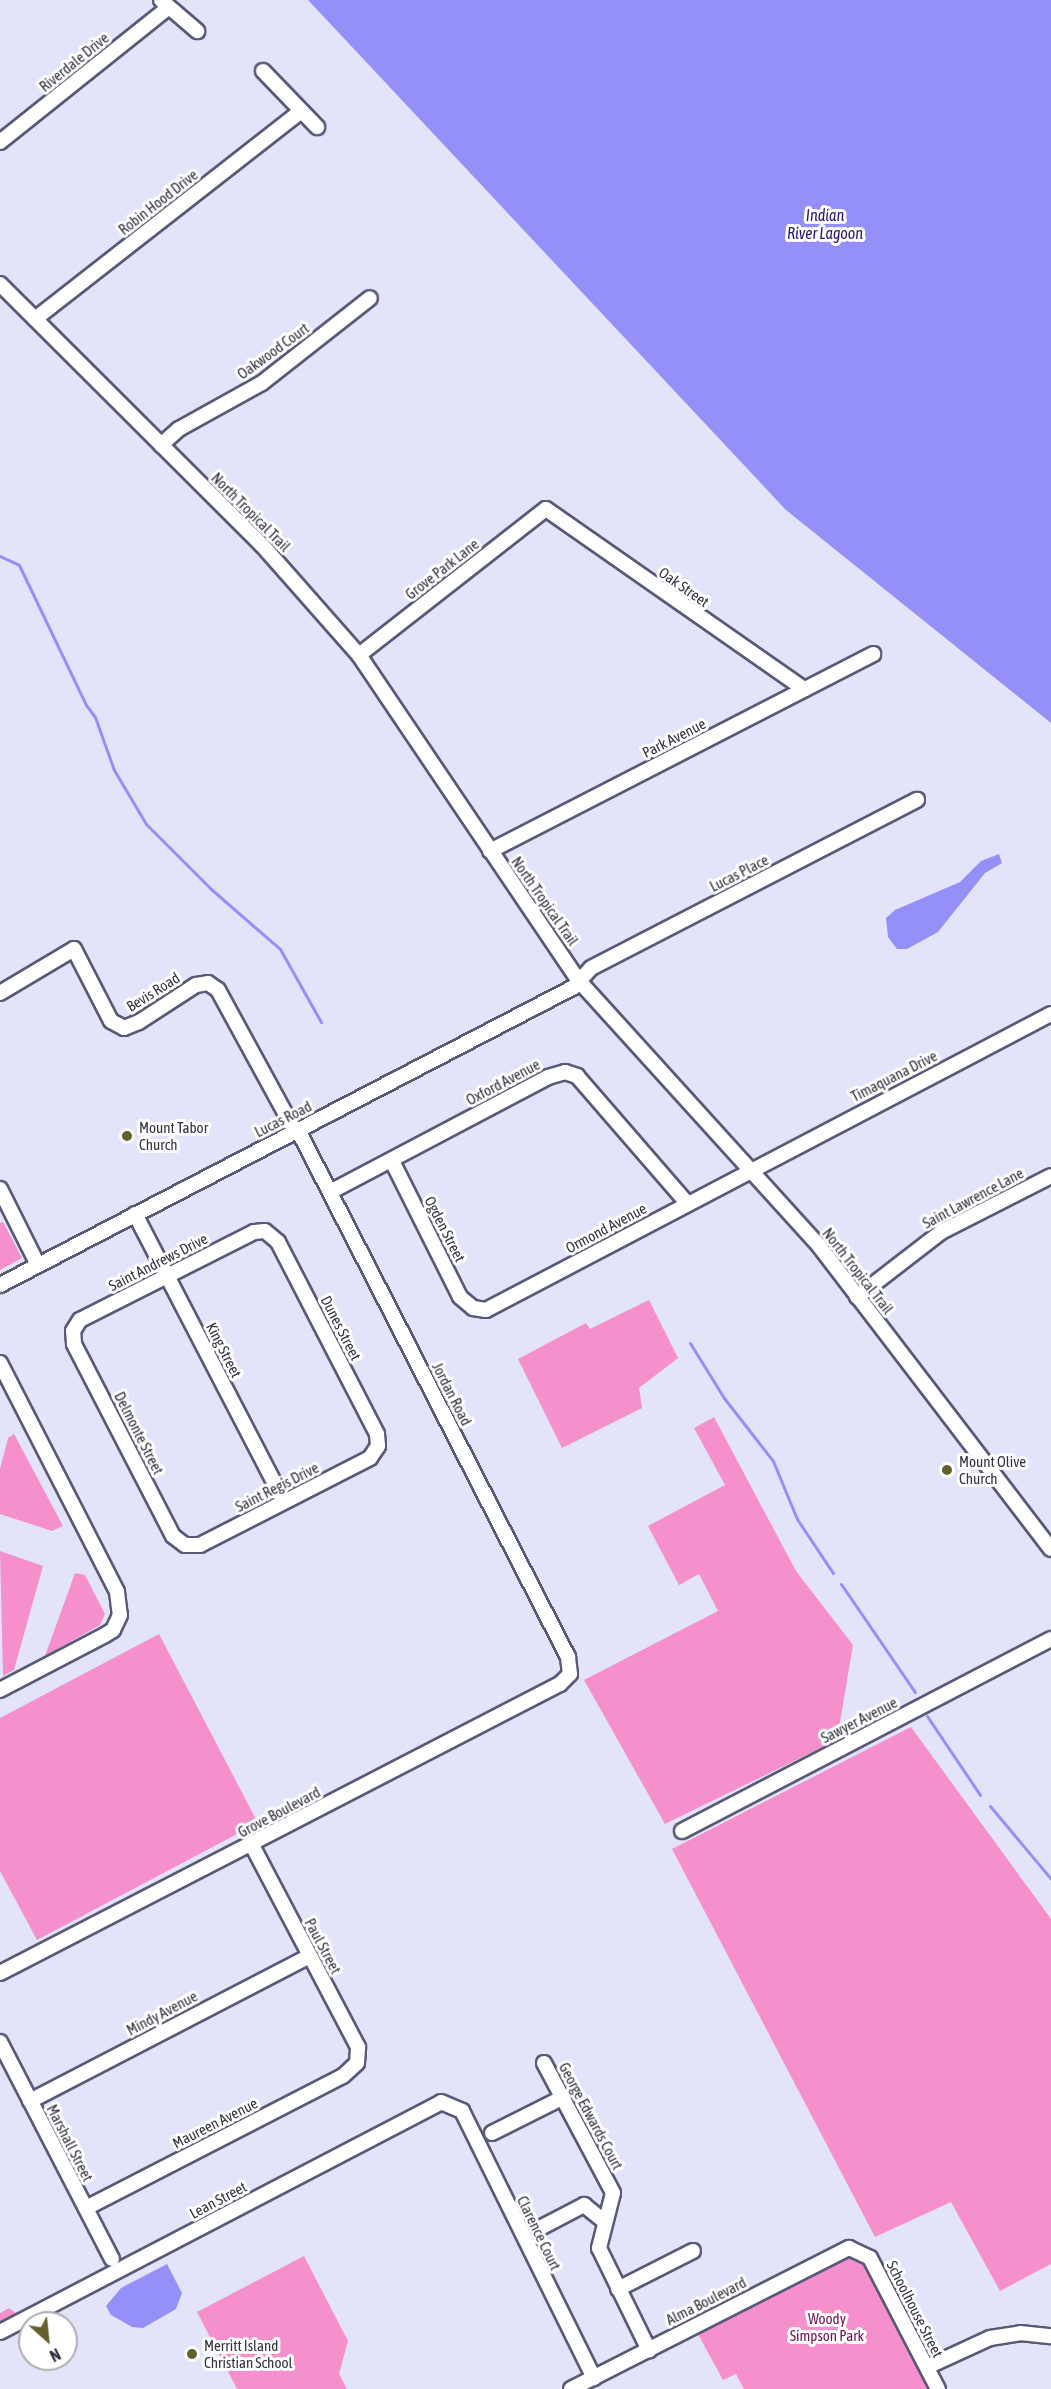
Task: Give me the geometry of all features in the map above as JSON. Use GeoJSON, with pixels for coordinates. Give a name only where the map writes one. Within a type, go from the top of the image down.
{"type":"FeatureCollection","features":[{"type":"Feature","properties":{"kind":"street","name":"Riverdale Drive"},"geometry":{"type":"LineString","coordinates":[[0,142],[164,4],[197,31]]}},
{"type":"Feature","properties":{"kind":"street"},"geometry":{"type":"LineString","coordinates":[[264,71],[317,127]]}},
{"type":"Feature","properties":{"kind":"street","name":"Robin Hood Drive"},"geometry":{"type":"LineString","coordinates":[[35,319],[300,111]]}},
{"type":"Feature","properties":{"kind":"street","name":"North Tropical Trail"},"geometry":{"type":"LineString","coordinates":[[0,284],[262,545],[359,655],[579,981],[752,1168],[857,1297],[1051,1549]]}},
{"type":"Feature","properties":{"kind":"street","name":"Oakwood Court"},"geometry":{"type":"LineString","coordinates":[[161,445],[179,429],[262,383],[370,298]]}},
{"type":"Feature","properties":{"kind":"street","name":"Grove Park Lane"},"geometry":{"type":"LineString","coordinates":[[359,655],[546,509]]}},
{"type":"Feature","properties":{"kind":"street","name":"Oak Street"},"geometry":{"type":"LineString","coordinates":[[546,509],[804,689]]}},
{"type":"Feature","properties":{"kind":"street","name":"Park Avenue"},"geometry":{"type":"LineString","coordinates":[[490,851],[873,654]]}},
{"type":"Feature","properties":{"kind":"street","name":"Lucas Place"},"geometry":{"type":"LineString","coordinates":[[579,981],[591,968],[917,800]]}},
{"type":"Feature","properties":{"kind":"street","name":"Bevis Road"},"geometry":{"type":"LineString","coordinates":[[0,993],[74,949],[111,1021],[124,1028],[196,985],[208,983],[218,990],[297,1130]]}},
{"type":"Feature","properties":{"kind":"street","name":"Lucas Road"},"geometry":{"type":"LineString","coordinates":[[0,1285],[574,987],[579,981]]}},
{"type":"Feature","properties":{"kind":"street","name":"Timaquana Drive"},"geometry":{"type":"LineString","coordinates":[[752,1168],[1051,1014]]}},
{"type":"Feature","properties":{"kind":"street","name":"Oxford Avenue"},"geometry":{"type":"LineString","coordinates":[[330,1192],[548,1077],[565,1072],[577,1076],[687,1203]]}},
{"type":"Feature","properties":{"kind":"street","name":"Jordan Road"},"geometry":{"type":"LineString","coordinates":[[297,1130],[568,1657],[570,1674]]}},
{"type":"Feature","properties":{"kind":"street","name":"Ogden Street"},"geometry":{"type":"LineString","coordinates":[[392,1161],[460,1297],[473,1308]]}},
{"type":"Feature","properties":{"kind":"street","name":"Ormond Avenue"},"geometry":{"type":"LineString","coordinates":[[473,1308],[497,1305],[752,1168]]}},
{"type":"Feature","properties":{"kind":"street","name":"Saint Lawrence Lane"},"geometry":{"type":"LineString","coordinates":[[857,1297],[940,1232],[1051,1176]]}},
{"type":"Feature","properties":{"kind":"street"},"geometry":{"type":"LineString","coordinates":[[0,1190],[38,1265]]}},
{"type":"Feature","properties":{"kind":"street","name":"King Street"},"geometry":{"type":"LineString","coordinates":[[135,1214],[284,1502]]}},
{"type":"Feature","properties":{"kind":"street","name":"Saint Andrews Drive"},"geometry":{"type":"LineString","coordinates":[[73,1331],[80,1320],[254,1232],[265,1231]]}},
{"type":"Feature","properties":{"kind":"street","name":"Dunes Street"},"geometry":{"type":"LineString","coordinates":[[265,1231],[278,1242],[377,1434],[378,1446]]}},
{"type":"Feature","properties":{"kind":"street","name":"Delmonte Street"},"geometry":{"type":"LineString","coordinates":[[73,1331],[74,1344],[173,1536],[185,1545]]}},
{"type":"Feature","properties":{"kind":"street"},"geometry":{"type":"LineString","coordinates":[[0,1363],[117,1592],[120,1615],[112,1630],[105,1635],[0,1690]]}},
{"type":"Feature","properties":{"kind":"street","name":"Saint Regis Drive"},"geometry":{"type":"LineString","coordinates":[[185,1545],[200,1545],[370,1458],[378,1446]]}},
{"type":"Feature","properties":{"kind":"street","name":"Sawyer Avenue"},"geometry":{"type":"LineString","coordinates":[[682,1831],[1051,1639]]}},
{"type":"Feature","properties":{"kind":"street","name":"Grove Boulevard"},"geometry":{"type":"LineString","coordinates":[[0,1973],[252,1845],[560,1684],[570,1674]]}},
{"type":"Feature","properties":{"kind":"street","name":"Paul Street"},"geometry":{"type":"LineString","coordinates":[[252,1845],[358,2047],[357,2063]]}},
{"type":"Feature","properties":{"kind":"street","name":"Mindy Avenue"},"geometry":{"type":"LineString","coordinates":[[30,2101],[310,1956]]}},
{"type":"Feature","properties":{"kind":"street","name":"Marshall Street"},"geometry":{"type":"LineString","coordinates":[[0,2042],[112,2259]]}},
{"type":"Feature","properties":{"kind":"street","name":"Maureen Avenue"},"geometry":{"type":"LineString","coordinates":[[86,2208],[343,2076],[357,2063]]}},
{"type":"Feature","properties":{"kind":"street","name":"George Edwards Court"},"geometry":{"type":"LineString","coordinates":[[544,2063],[613,2193],[604,2221],[599,2248],[649,2350]]}},
{"type":"Feature","properties":{"kind":"street"},"geometry":{"type":"LineString","coordinates":[[492,2133],[562,2098]]}},
{"type":"Feature","properties":{"kind":"street","name":"Lean Street"},"geometry":{"type":"LineString","coordinates":[[0,2332],[441,2102],[453,2104]]}},
{"type":"Feature","properties":{"kind":"street","name":"Clarence Court"},"geometry":{"type":"LineString","coordinates":[[453,2104],[462,2111],[594,2378]]}},
{"type":"Feature","properties":{"kind":"street"},"geometry":{"type":"LineString","coordinates":[[540,2228],[584,2205],[604,2221]]}},
{"type":"Feature","properties":{"kind":"street","name":"Alma Boulevard"},"geometry":{"type":"LineString","coordinates":[[571,2389],[840,2250],[857,2249]]}},
{"type":"Feature","properties":{"kind":"street","name":"Schoolhouse Street"},"geometry":{"type":"LineString","coordinates":[[857,2249],[870,2258],[938,2389]]}},
{"type":"Feature","properties":{"kind":"street"},"geometry":{"type":"LineString","coordinates":[[618,2289],[693,2251]]}},
{"type":"Feature","properties":{"kind":"street"},"geometry":{"type":"LineString","coordinates":[[927,2367],[990,2338],[1020,2333],[1051,2336]]}},
{"type":"Feature","properties":{"kind":"green space"},"geometry":{"type":"Polygon","coordinates":[[[3,1222],[22,1258],[0,1270],[0,1223],[3,1222]]]}},
{"type":"Feature","properties":{"kind":"green space"},"geometry":{"type":"Polygon","coordinates":[[[649,1300],[678,1358],[639,1388],[642,1408],[562,1448],[518,1359],[586,1323],[590,1329],[649,1300]]]}},
{"type":"Feature","properties":{"kind":"green space"},"geometry":{"type":"Polygon","coordinates":[[[714,1417],[796,1571],[853,1645],[837,1740],[665,1824],[584,1680],[718,1611],[699,1574],[679,1585],[648,1526],[725,1485],[694,1428],[714,1417]]]}},
{"type":"Feature","properties":{"kind":"green space"},"geometry":{"type":"Polygon","coordinates":[[[14,1434],[63,1526],[52,1531],[0,1514],[0,1469],[8,1438],[14,1434]]]}},
{"type":"Feature","properties":{"kind":"green space"},"geometry":{"type":"Polygon","coordinates":[[[0,1551],[43,1566],[14,1670],[3,1676],[0,1551]]]}},
{"type":"Feature","properties":{"kind":"green space"},"geometry":{"type":"Polygon","coordinates":[[[75,1573],[85,1575],[105,1614],[100,1625],[45,1656],[75,1573]]]}},
{"type":"Feature","properties":{"kind":"green space"},"geometry":{"type":"Polygon","coordinates":[[[159,1634],[258,1823],[37,1940],[0,1871],[0,1718],[159,1634]]]}},
{"type":"Feature","properties":{"kind":"green space"},"geometry":{"type":"Polygon","coordinates":[[[911,1727],[1051,1919],[1051,2264],[1000,2291],[951,2202],[875,2237],[672,1849],[911,1727]]]}},
{"type":"Feature","properties":{"kind":"green space","name":"Woody Simpson Park"},"geometry":{"type":"Polygon","coordinates":[[[853,2253],[866,2263],[928,2389],[744,2389],[736,2374],[723,2380],[694,2327],[853,2253]]]}},
{"type":"Feature","properties":{"kind":"green space"},"geometry":{"type":"Polygon","coordinates":[[[304,2256],[348,2341],[339,2374],[347,2389],[237,2389],[197,2312],[304,2256]]]}},
{"type":"Feature","properties":{"kind":"green space"},"geometry":{"type":"Polygon","coordinates":[[[9,2308],[17,2314],[0,2326],[0,2313],[9,2308]]]}},
{"type":"Feature","properties":{"kind":"water","name":"Indian River Lagoon"},"geometry":{"type":"Polygon","coordinates":[[[308,0],[1051,0],[1051,723],[786,510],[308,0]]]}},
{"type":"Feature","properties":{"kind":"water"},"geometry":{"type":"Polygon","coordinates":[[[999,854],[1002,863],[985,873],[938,932],[907,949],[897,949],[888,937],[886,918],[895,910],[960,882],[981,861],[999,854]]]}},
{"type":"Feature","properties":{"kind":"water"},"geometry":{"type":"Polygon","coordinates":[[[167,2264],[182,2293],[176,2309],[143,2328],[132,2327],[111,2315],[106,2306],[121,2288],[167,2264]]]}},
{"type":"Feature","properties":{"kind":"waterway"},"geometry":{"type":"LineString","coordinates":[[0,556],[19,565],[86,705],[95,717],[114,770],[146,824],[211,889],[280,949],[321,1022]]}},
{"type":"Feature","properties":{"kind":"waterway"},"geometry":{"type":"LineString","coordinates":[[690,1343],[724,1398],[773,1461],[797,1519],[833,1573]]}},
{"type":"Feature","properties":{"kind":"waterway"},"geometry":{"type":"LineString","coordinates":[[841,1584],[915,1692]]}},
{"type":"Feature","properties":{"kind":"waterway"},"geometry":{"type":"LineString","coordinates":[[927,1716],[980,1795]]}},
{"type":"Feature","properties":{"kind":"waterway"},"geometry":{"type":"LineString","coordinates":[[990,1806],[1051,1879]]}},
{"type":"Feature","properties":{"kind":"place","name":"Mount Tabor Church"},"geometry":{"type":"Point","coordinates":[127,1136]}},
{"type":"Feature","properties":{"kind":"place","name":"Mount Olive Church"},"geometry":{"type":"Point","coordinates":[947,1470]}},
{"type":"Feature","properties":{"kind":"place","name":"Merritt Island Christian School"},"geometry":{"type":"Point","coordinates":[192,2354]}}]}
